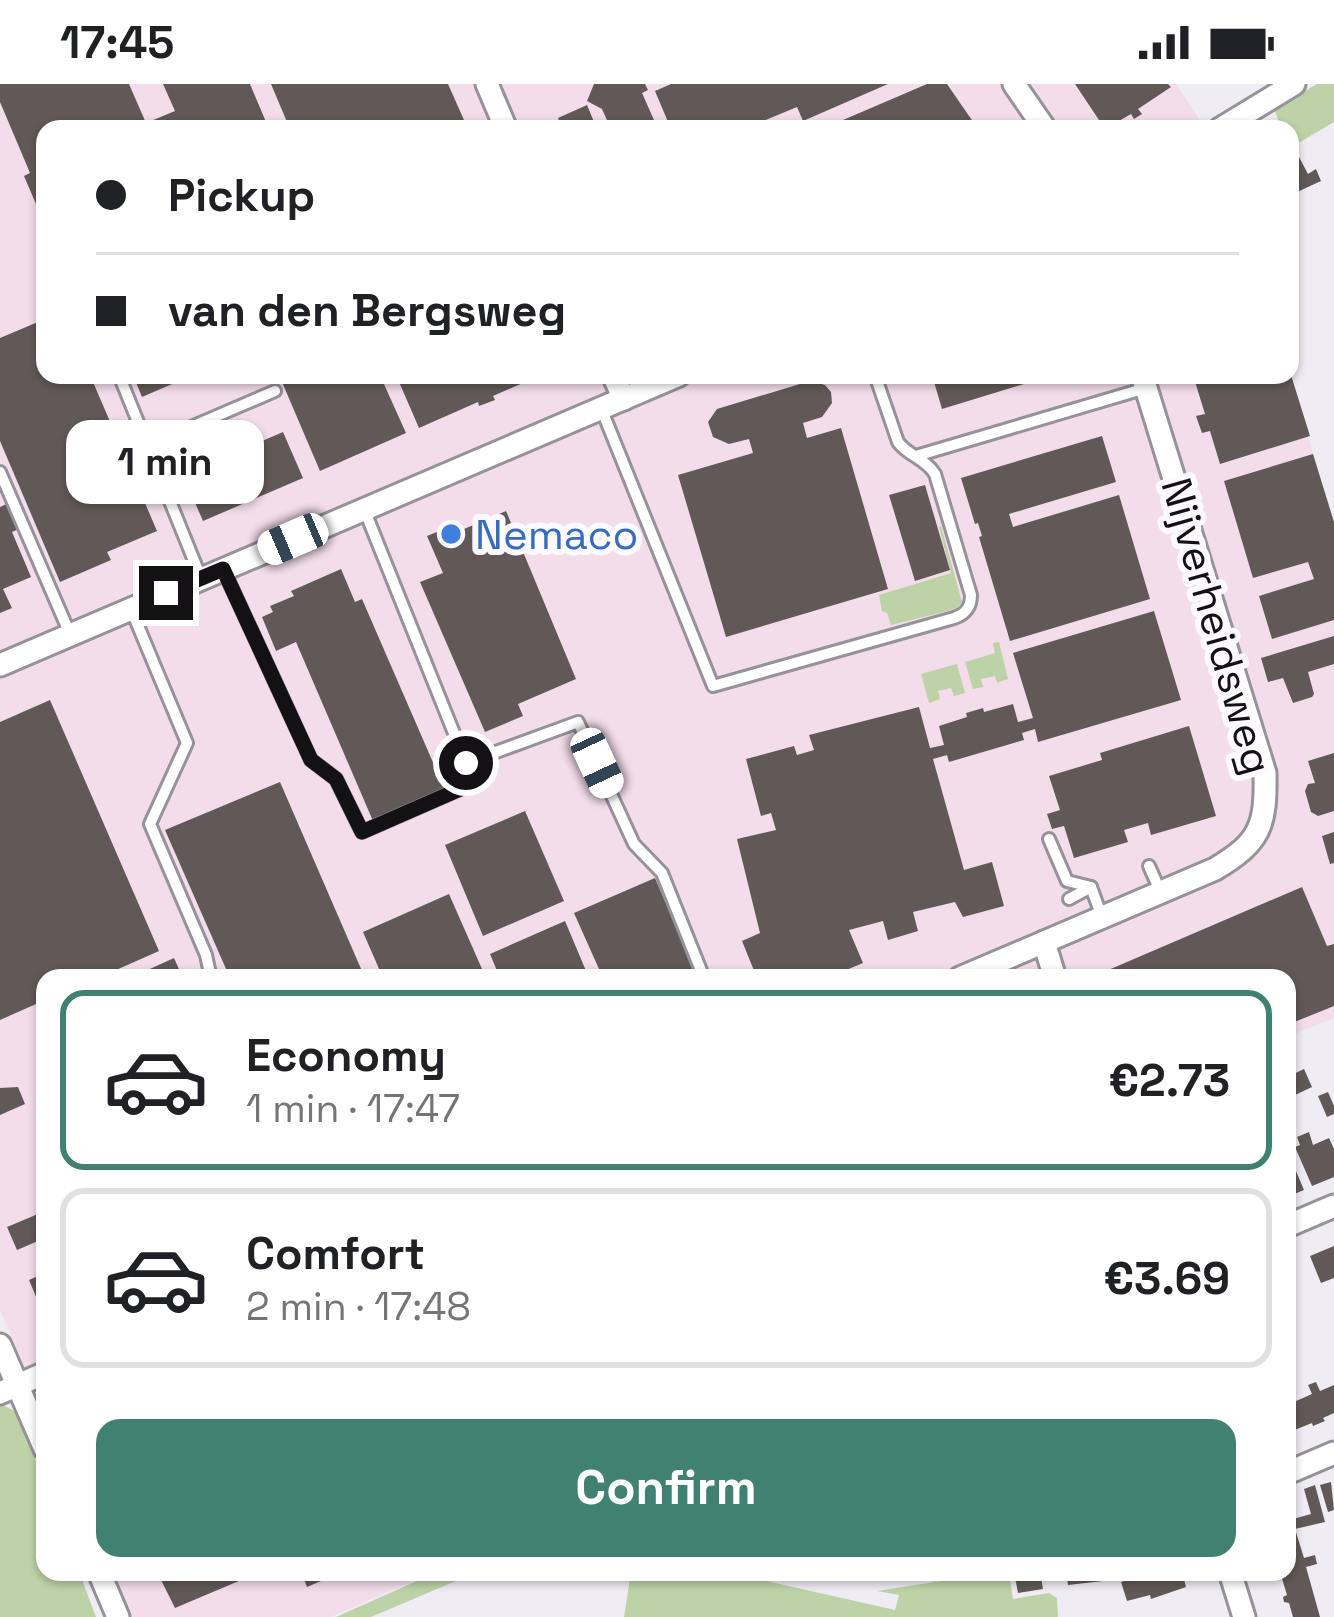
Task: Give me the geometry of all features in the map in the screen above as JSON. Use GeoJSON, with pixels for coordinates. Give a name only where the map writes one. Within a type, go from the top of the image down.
{"type":"FeatureCollection","features":[{"type":"Feature","properties":{"kind":"street"},"geometry":{"type":"LineString","coordinates":[[487,84],[502,120]]}},
{"type":"Feature","properties":{"kind":"street"},"geometry":{"type":"LineString","coordinates":[[1014,84],[1039,120]]}},
{"type":"Feature","properties":{"kind":"street"},"geometry":{"type":"LineString","coordinates":[[1232,120],[1271,84]]}},
{"type":"Feature","properties":{"kind":"street"},"geometry":{"type":"LineString","coordinates":[[1240,114],[1294,84]]}},
{"type":"Feature","properties":{"kind":"street"},"geometry":{"type":"LineString","coordinates":[[618,384],[624,399]]}},
{"type":"Feature","properties":{"kind":"street"},"geometry":{"type":"LineString","coordinates":[[0,665],[658,384]]}},
{"type":"Feature","properties":{"kind":"street","name":"Nijverheidsweg"},"geometry":{"type":"LineString","coordinates":[[981,969],[1215,869],[1239,855],[1256,836],[1266,806],[1264,773],[1145,384]]}},
{"type":"Feature","properties":{"kind":"street"},"geometry":{"type":"LineString","coordinates":[[1044,942],[1052,969]]}},
{"type":"Feature","properties":{"kind":"street"},"geometry":{"type":"LineString","coordinates":[[1296,1222],[1334,1206]]}},
{"type":"Feature","properties":{"kind":"street"},"geometry":{"type":"LineString","coordinates":[[0,1345],[9,1389],[36,1434]]}},
{"type":"Feature","properties":{"kind":"street"},"geometry":{"type":"LineString","coordinates":[[1296,1469],[1334,1454]]}},
{"type":"Feature","properties":{"kind":"street"},"geometry":{"type":"LineString","coordinates":[[103,1581],[118,1617]]}},
{"type":"Feature","properties":{"kind":"street"},"geometry":{"type":"LineString","coordinates":[[1233,1581],[1244,1617]]}},
{"type":"Feature","properties":{"kind":"lane"},"geometry":{"type":"LineString","coordinates":[[123,384],[212,573],[311,760],[336,779],[362,832],[474,783],[364,509]]}},
{"type":"Feature","properties":{"kind":"lane"},"geometry":{"type":"LineString","coordinates":[[602,408],[713,686],[966,612],[970,595],[935,474],[926,461],[898,442],[878,384]]}},
{"type":"Feature","properties":{"kind":"lane"},"geometry":{"type":"LineString","coordinates":[[916,456],[1135,384]]}},
{"type":"Feature","properties":{"kind":"lane"},"geometry":{"type":"LineString","coordinates":[[149,445],[275,391]]}},
{"type":"Feature","properties":{"kind":"lane"},"geometry":{"type":"LineString","coordinates":[[0,472],[71,635]]}},
{"type":"Feature","properties":{"kind":"lane"},"geometry":{"type":"LineString","coordinates":[[131,608],[187,743],[150,824],[209,969]]}},
{"type":"Feature","properties":{"kind":"lane"},"geometry":{"type":"LineString","coordinates":[[466,763],[578,722],[634,844],[662,873],[700,969]]}},
{"type":"Feature","properties":{"kind":"lane"},"geometry":{"type":"LineString","coordinates":[[1049,838],[1067,881],[1091,887]]}},
{"type":"Feature","properties":{"kind":"lane"},"geometry":{"type":"LineString","coordinates":[[1149,866],[1161,893]]}},
{"type":"Feature","properties":{"kind":"lane"},"geometry":{"type":"LineString","coordinates":[[1069,899],[1091,887]]}},
{"type":"Feature","properties":{"kind":"lane"},"geometry":{"type":"LineString","coordinates":[[1091,887],[1102,917]]}},
{"type":"Feature","properties":{"kind":"shaded area"},"geometry":{"type":"Polygon","coordinates":[[[0,84],[1176,84],[1200,120],[36,120],[36,384],[1293,384],[1334,527],[1334,1018],[1296,1033],[1296,969],[36,969],[36,1393],[0,1310],[0,84]]]}},
{"type":"Feature","properties":{"kind":"shaded area"},"geometry":{"type":"Polygon","coordinates":[[[116,1581],[413,1581],[331,1617],[131,1617],[116,1581]]]}},
{"type":"Feature","properties":{"kind":"green space"},"geometry":{"type":"Polygon","coordinates":[[[1317,84],[1334,84],[1334,122],[1299,143],[1299,120],[1278,120],[1274,109],[1317,84]]]}},
{"type":"Feature","properties":{"kind":"green space"},"geometry":{"type":"Polygon","coordinates":[[[941,526],[962,602],[956,609],[891,625],[879,595],[951,573],[941,526]]]}},
{"type":"Feature","properties":{"kind":"green space"},"geometry":{"type":"Polygon","coordinates":[[[999,642],[1008,679],[997,683],[995,676],[981,679],[983,687],[973,689],[965,662],[995,653],[993,643],[999,642]]]}},
{"type":"Feature","properties":{"kind":"green space"},"geometry":{"type":"Polygon","coordinates":[[[957,664],[965,693],[954,696],[951,688],[938,691],[940,699],[929,703],[921,674],[957,664]]]}},
{"type":"Feature","properties":{"kind":"green space"},"geometry":{"type":"Polygon","coordinates":[[[0,1404],[17,1412],[36,1462],[36,1581],[82,1581],[96,1617],[0,1617],[0,1404]]]}},
{"type":"Feature","properties":{"kind":"green space"},"geometry":{"type":"Polygon","coordinates":[[[417,1581],[456,1581],[371,1617],[336,1617],[417,1581]]]}},
{"type":"Feature","properties":{"kind":"green space"},"geometry":{"type":"Polygon","coordinates":[[[630,1581],[767,1581],[895,1610],[899,1595],[877,1591],[941,1581],[1010,1581],[1013,1599],[1049,1593],[1057,1598],[1058,1617],[624,1617],[630,1581]]]}},
{"type":"Feature","properties":{"kind":"building"},"geometry":{"type":"Polygon","coordinates":[[[0,84],[129,84],[145,120],[36,120],[36,204],[24,176],[30,173],[0,102],[0,84]]]}},
{"type":"Feature","properties":{"kind":"building"},"geometry":{"type":"Polygon","coordinates":[[[163,84],[250,84],[265,120],[153,120],[175,111],[163,84]]]}},
{"type":"Feature","properties":{"kind":"building"},"geometry":{"type":"Polygon","coordinates":[[[271,84],[448,84],[464,120],[286,120],[271,84]]]}},
{"type":"Feature","properties":{"kind":"building"},"geometry":{"type":"Polygon","coordinates":[[[594,84],[645,84],[648,90],[642,93],[654,120],[607,120],[602,109],[587,101],[594,84]]]}},
{"type":"Feature","properties":{"kind":"building"},"geometry":{"type":"Polygon","coordinates":[[[671,84],[888,84],[805,120],[797,107],[766,120],[667,120],[655,91],[671,84]]]}},
{"type":"Feature","properties":{"kind":"building"},"geometry":{"type":"Polygon","coordinates":[[[927,84],[947,84],[972,120],[843,120],[927,84]]]}},
{"type":"Feature","properties":{"kind":"building"},"geometry":{"type":"Polygon","coordinates":[[[1075,84],[1171,87],[1138,109],[1142,114],[1134,119],[1131,114],[1121,120],[1099,120],[1075,84]]]}},
{"type":"Feature","properties":{"kind":"building"},"geometry":{"type":"Polygon","coordinates":[[[587,105],[593,120],[559,120],[587,105]]]}},
{"type":"Feature","properties":{"kind":"building"},"geometry":{"type":"Polygon","coordinates":[[[1299,157],[1308,174],[1316,169],[1321,181],[1299,191],[1299,157]]]}},
{"type":"Feature","properties":{"kind":"building"},"geometry":{"type":"Polygon","coordinates":[[[36,323],[36,384],[94,384],[157,531],[107,552],[111,560],[60,582],[0,441],[0,338],[36,323]]]}},
{"type":"Feature","properties":{"kind":"building"},"geometry":{"type":"Polygon","coordinates":[[[137,384],[172,384],[142,397],[137,384]]]}},
{"type":"Feature","properties":{"kind":"building"},"geometry":{"type":"Polygon","coordinates":[[[283,384],[384,384],[406,433],[320,471],[283,384]]]}},
{"type":"Feature","properties":{"kind":"building"},"geometry":{"type":"Polygon","coordinates":[[[400,384],[520,384],[493,396],[495,400],[479,406],[478,402],[419,428],[400,384]]]}},
{"type":"Feature","properties":{"kind":"building"},"geometry":{"type":"Polygon","coordinates":[[[800,384],[825,385],[832,403],[822,417],[803,423],[807,438],[841,428],[888,589],[726,637],[678,475],[753,453],[749,439],[729,444],[713,437],[708,422],[717,409],[800,384]]]}},
{"type":"Feature","properties":{"kind":"building"},"geometry":{"type":"Polygon","coordinates":[[[935,384],[1024,384],[942,409],[935,384]]]}},
{"type":"Feature","properties":{"kind":"building"},"geometry":{"type":"Polygon","coordinates":[[[1196,384],[1294,384],[1310,436],[1220,464],[1210,431],[1202,433],[1196,416],[1205,414],[1196,384]]]}},
{"type":"Feature","properties":{"kind":"building"},"geometry":{"type":"Polygon","coordinates":[[[283,432],[303,478],[203,521],[183,475],[283,432]]]}},
{"type":"Feature","properties":{"kind":"building"},"geometry":{"type":"Polygon","coordinates":[[[1102,436],[1116,482],[1009,514],[1013,527],[1119,495],[1150,599],[1010,641],[961,478],[1102,436]]]}},
{"type":"Feature","properties":{"kind":"building"},"geometry":{"type":"Polygon","coordinates":[[[1313,454],[1334,522],[1334,620],[1272,639],[1259,596],[1314,579],[1308,562],[1253,578],[1224,481],[1313,454]]]}},
{"type":"Feature","properties":{"kind":"building"},"geometry":{"type":"Polygon","coordinates":[[[925,485],[950,570],[915,581],[889,495],[925,485]]]}},
{"type":"Feature","properties":{"kind":"building"},"geometry":{"type":"Polygon","coordinates":[[[11,502],[21,528],[12,532],[31,577],[3,589],[12,608],[0,613],[0,507],[11,502]]]}},
{"type":"Feature","properties":{"kind":"building"},"geometry":{"type":"Polygon","coordinates":[[[506,511],[576,679],[518,704],[523,716],[485,732],[420,582],[443,573],[427,536],[454,525],[457,532],[506,511]]]}},
{"type":"Feature","properties":{"kind":"building"},"geometry":{"type":"Polygon","coordinates":[[[341,569],[355,602],[362,599],[445,790],[373,821],[296,642],[276,651],[262,617],[273,612],[270,606],[294,596],[291,591],[341,569]]]}},
{"type":"Feature","properties":{"kind":"building"},"geometry":{"type":"Polygon","coordinates":[[[1154,611],[1181,700],[1038,742],[1035,729],[1022,733],[1024,740],[949,762],[947,755],[933,759],[964,870],[992,862],[1004,906],[963,917],[955,902],[913,912],[918,931],[888,940],[883,921],[849,930],[863,963],[849,969],[753,969],[742,941],[760,933],[737,839],[776,830],[771,813],[761,816],[746,759],[794,746],[797,755],[814,750],[809,735],[919,707],[930,748],[944,745],[939,726],[983,708],[984,712],[1013,704],[1018,722],[1033,718],[1013,653],[1154,611]]]}},
{"type":"Feature","properties":{"kind":"building"},"geometry":{"type":"Polygon","coordinates":[[[1334,636],[1334,664],[1308,672],[1312,697],[1293,703],[1283,678],[1268,682],[1261,658],[1334,636]]]}},
{"type":"Feature","properties":{"kind":"building"},"geometry":{"type":"Polygon","coordinates":[[[50,700],[159,951],[118,969],[36,969],[36,1004],[0,1020],[0,722],[50,700]]]}},
{"type":"Feature","properties":{"kind":"building"},"geometry":{"type":"Polygon","coordinates":[[[1189,726],[1216,816],[1151,835],[1148,823],[1124,830],[1128,842],[1074,858],[1064,826],[1052,829],[1047,814],[1060,810],[1049,776],[1102,760],[1100,753],[1189,726]]]}},
{"type":"Feature","properties":{"kind":"building"},"geometry":{"type":"Polygon","coordinates":[[[1334,753],[1334,811],[1318,816],[1311,812],[1305,791],[1315,783],[1308,761],[1334,753]]]}},
{"type":"Feature","properties":{"kind":"building"},"geometry":{"type":"Polygon","coordinates":[[[280,782],[361,969],[226,969],[165,830],[280,782]]]}},
{"type":"Feature","properties":{"kind":"building"},"geometry":{"type":"Polygon","coordinates":[[[525,811],[564,901],[483,936],[445,845],[525,811]]]}},
{"type":"Feature","properties":{"kind":"building"},"geometry":{"type":"Polygon","coordinates":[[[1334,832],[1334,863],[1330,864],[1322,836],[1334,832]]]}},
{"type":"Feature","properties":{"kind":"building"},"geometry":{"type":"Polygon","coordinates":[[[655,878],[694,969],[599,969],[574,913],[655,878]]]}},
{"type":"Feature","properties":{"kind":"building"},"geometry":{"type":"Polygon","coordinates":[[[1302,887],[1327,946],[1334,944],[1334,1006],[1296,1021],[1296,969],[1111,969],[1302,887]]]}},
{"type":"Feature","properties":{"kind":"building"},"geometry":{"type":"Polygon","coordinates":[[[449,894],[482,969],[379,969],[363,932],[449,894]]]}},
{"type":"Feature","properties":{"kind":"building"},"geometry":{"type":"Polygon","coordinates":[[[565,921],[585,969],[496,969],[490,954],[565,921]]]}},
{"type":"Feature","properties":{"kind":"building"},"geometry":{"type":"Polygon","coordinates":[[[174,958],[179,969],[150,969],[174,958]]]}},
{"type":"Feature","properties":{"kind":"building"},"geometry":{"type":"Polygon","coordinates":[[[1304,1069],[1312,1087],[1296,1095],[1296,1073],[1304,1069]]]}},
{"type":"Feature","properties":{"kind":"building"},"geometry":{"type":"Polygon","coordinates":[[[18,1087],[25,1104],[0,1115],[0,1088],[18,1087]]]}},
{"type":"Feature","properties":{"kind":"building"},"geometry":{"type":"Polygon","coordinates":[[[1328,1092],[1334,1114],[1327,1117],[1318,1096],[1328,1092]]]}},
{"type":"Feature","properties":{"kind":"building"},"geometry":{"type":"Polygon","coordinates":[[[1309,1132],[1313,1145],[1329,1138],[1334,1177],[1312,1186],[1296,1149],[1300,1145],[1297,1137],[1309,1132]]]}},
{"type":"Feature","properties":{"kind":"building"},"geometry":{"type":"Polygon","coordinates":[[[36,1215],[36,1242],[17,1250],[7,1227],[36,1215]]]}},
{"type":"Feature","properties":{"kind":"building"},"geometry":{"type":"Polygon","coordinates":[[[1334,1246],[1334,1278],[1321,1283],[1310,1256],[1334,1246]]]}},
{"type":"Feature","properties":{"kind":"building"},"geometry":{"type":"Polygon","coordinates":[[[1316,1382],[1320,1391],[1334,1385],[1334,1413],[1325,1421],[1296,1429],[1296,1401],[1312,1394],[1308,1385],[1316,1382]]]}},
{"type":"Feature","properties":{"kind":"building"},"geometry":{"type":"Polygon","coordinates":[[[1331,1482],[1334,1510],[1328,1512],[1320,1485],[1331,1482]]]}},
{"type":"Feature","properties":{"kind":"building"},"geometry":{"type":"Polygon","coordinates":[[[1315,1485],[1325,1522],[1296,1529],[1296,1518],[1311,1514],[1304,1489],[1315,1485]]]}},
{"type":"Feature","properties":{"kind":"building"},"geometry":{"type":"Polygon","coordinates":[[[1296,1532],[1304,1558],[1315,1555],[1317,1564],[1306,1567],[1320,1617],[1293,1617],[1289,1603],[1284,1602],[1283,1581],[1296,1581],[1296,1532]]]}},
{"type":"Feature","properties":{"kind":"building"},"geometry":{"type":"Polygon","coordinates":[[[162,1581],[239,1581],[175,1608],[162,1581]]]}},
{"type":"Feature","properties":{"kind":"building"},"geometry":{"type":"Polygon","coordinates":[[[1016,1581],[1042,1581],[1043,1589],[1018,1593],[1016,1581]]]}},
{"type":"Feature","properties":{"kind":"building"},"geometry":{"type":"Polygon","coordinates":[[[1184,1581],[1186,1587],[1127,1601],[1121,1582],[1184,1581]]]}},
{"type":"Feature","properties":{"kind":"place","name":"Nemaco"},"geometry":{"type":"Point","coordinates":[451,534]}},
{"type":"Feature","properties":{"kind":"route"},"geometry":{"type":"LineString","coordinates":[[166,593],[223,569],[311,760],[336,779],[362,832],[474,783],[466,763]]}}]}
